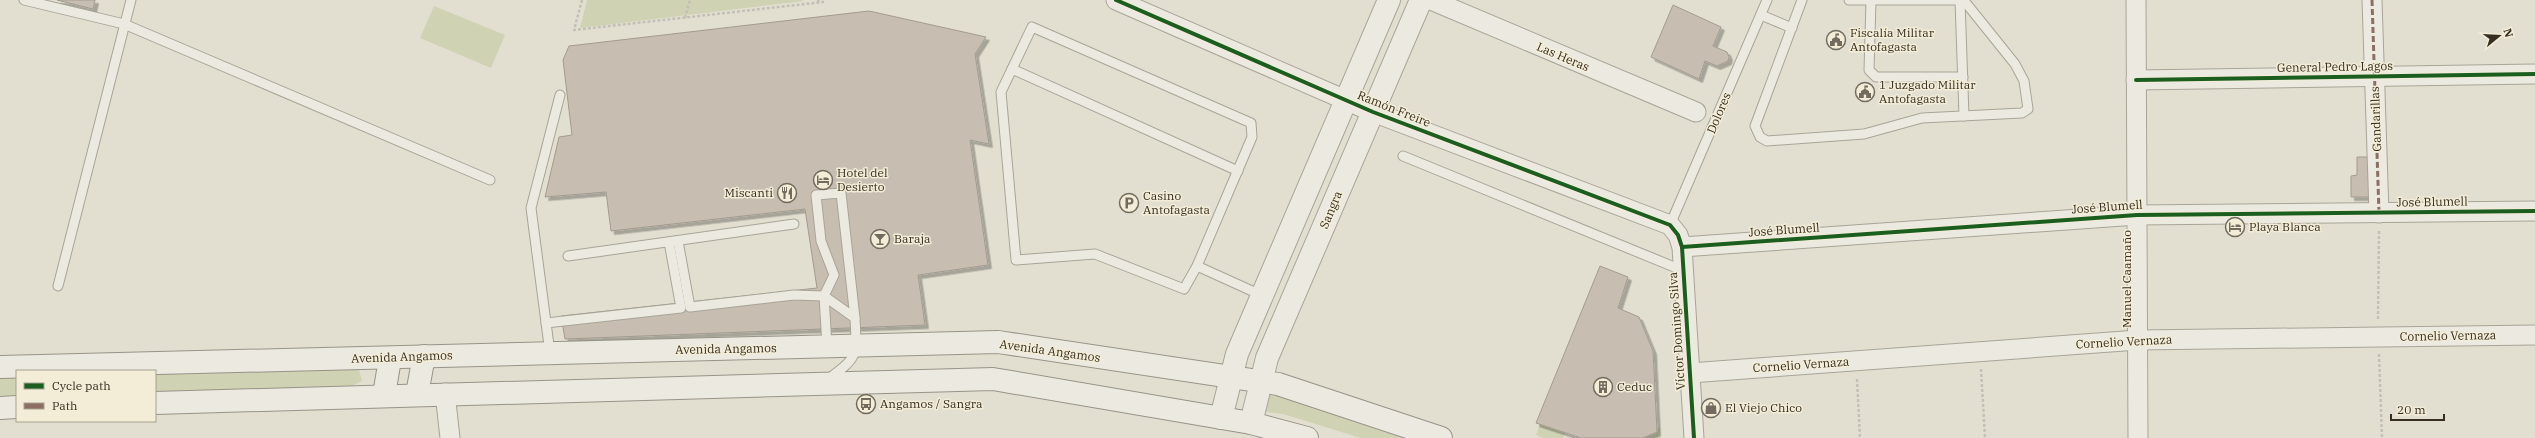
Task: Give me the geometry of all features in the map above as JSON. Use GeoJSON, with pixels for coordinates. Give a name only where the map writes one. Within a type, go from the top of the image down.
{"type":"FeatureCollection","features":[{"type":"Feature","properties":{"kind":"main road"},"geometry":{"type":"LineString","coordinates":[[1221,418],[1237,354],[1261,295],[1389,0]]}},
{"type":"Feature","properties":{"kind":"main road","name":"Sangra"},"geometry":{"type":"LineString","coordinates":[[1251,423],[1266,358],[1421,0]]}},
{"type":"Feature","properties":{"kind":"main road","name":"Avenida Angamos"},"geometry":{"type":"LineString","coordinates":[[0,367],[998,342],[1278,384],[1441,438]]}},
{"type":"Feature","properties":{"kind":"main road"},"geometry":{"type":"LineString","coordinates":[[417,394],[424,356]]}},
{"type":"Feature","properties":{"kind":"main road"},"geometry":{"type":"LineString","coordinates":[[384,395],[390,358]]}},
{"type":"Feature","properties":{"kind":"main road"},"geometry":{"type":"LineString","coordinates":[[156,403],[445,393],[992,379],[1251,423],[1308,438]]}},
{"type":"Feature","properties":{"kind":"main road"},"geometry":{"type":"LineString","coordinates":[[0,408],[16,407]]}},
{"type":"Feature","properties":{"kind":"street","name":"Ramón Freire"},"geometry":{"type":"LineString","coordinates":[[1116,0],[1373,112],[1670,225]]}},
{"type":"Feature","properties":{"kind":"street","name":"Las Heras"},"geometry":{"type":"LineString","coordinates":[[1431,0],[1696,112]]}},
{"type":"Feature","properties":{"kind":"street","name":"Manuel Caamaño"},"geometry":{"type":"LineString","coordinates":[[2136,0],[2138,438]]}},
{"type":"Feature","properties":{"kind":"street","name":"Gandarillas"},"geometry":{"type":"LineString","coordinates":[[2372,0],[2379,213]]}},
{"type":"Feature","properties":{"kind":"street","name":"General Pedro Lagos"},"geometry":{"type":"LineString","coordinates":[[2136,80],[2535,74]]}},
{"type":"Feature","properties":{"kind":"street","name":"José Blumell"},"geometry":{"type":"LineString","coordinates":[[1682,247],[2137,214],[2535,211]]}},
{"type":"Feature","properties":{"kind":"street","name":"Víctor Domingo Silva"},"geometry":{"type":"LineString","coordinates":[[1670,225],[1678,236],[1682,247],[1694,438]]}},
{"type":"Feature","properties":{"kind":"street","name":"Cornelio Vernaza"},"geometry":{"type":"LineString","coordinates":[[1690,374],[2138,340],[2535,335]]}},
{"type":"Feature","properties":{"kind":"street"},"geometry":{"type":"LineString","coordinates":[[445,393],[450,438]]}},
{"type":"Feature","properties":{"kind":"lane"},"geometry":{"type":"LineString","coordinates":[[24,0],[124,24],[490,180]]}},
{"type":"Feature","properties":{"kind":"lane"},"geometry":{"type":"LineString","coordinates":[[58,286],[131,0]]}},
{"type":"Feature","properties":{"kind":"lane","name":"Dolores"},"geometry":{"type":"LineString","coordinates":[[1670,225],[1767,0]]}},
{"type":"Feature","properties":{"kind":"lane"},"geometry":{"type":"LineString","coordinates":[[1802,0],[1755,126],[1760,137],[1767,141],[1864,134],[1912,120],[2022,113],[2028,108],[2024,81],[2015,64],[1966,3],[1960,0],[1849,0]]}},
{"type":"Feature","properties":{"kind":"lane"},"geometry":{"type":"LineString","coordinates":[[1960,0],[1964,116]]}},
{"type":"Feature","properties":{"kind":"lane"},"geometry":{"type":"LineString","coordinates":[[1871,1],[1869,70],[1872,75],[1876,77],[1963,77]]}},
{"type":"Feature","properties":{"kind":"lane"},"geometry":{"type":"LineString","coordinates":[[1761,15],[1792,28]]}},
{"type":"Feature","properties":{"kind":"lane"},"geometry":{"type":"LineString","coordinates":[[1032,27],[1251,123],[1252,137],[1197,266],[1184,289],[1095,254],[1016,260],[1001,92],[1012,69],[1032,27]]}},
{"type":"Feature","properties":{"kind":"lane"},"geometry":{"type":"LineString","coordinates":[[1012,69],[1238,171]]}},
{"type":"Feature","properties":{"kind":"lane"},"geometry":{"type":"LineString","coordinates":[[550,353],[531,208],[560,95]]}},
{"type":"Feature","properties":{"kind":"lane"},"geometry":{"type":"LineString","coordinates":[[1403,156],[1684,271]]}},
{"type":"Feature","properties":{"kind":"lane"},"geometry":{"type":"LineString","coordinates":[[822,383],[851,363],[857,346],[841,193],[816,195],[821,242],[834,276],[824,296],[827,346]]}},
{"type":"Feature","properties":{"kind":"lane"},"geometry":{"type":"LineString","coordinates":[[568,256],[794,224]]}},
{"type":"Feature","properties":{"kind":"lane"},"geometry":{"type":"LineString","coordinates":[[678,241],[690,307],[794,296],[824,296],[855,318]]}},
{"type":"Feature","properties":{"kind":"lane"},"geometry":{"type":"LineString","coordinates":[[546,323],[681,308],[669,242]]}},
{"type":"Feature","properties":{"kind":"lane"},"geometry":{"type":"LineString","coordinates":[[1197,266],[1261,295]]}},
{"type":"Feature","properties":{"kind":"path"},"geometry":{"type":"LineString","coordinates":[[582,0],[574,30],[823,2],[817,0]]}},
{"type":"Feature","properties":{"kind":"path"},"geometry":{"type":"LineString","coordinates":[[685,18],[690,0]]}},
{"type":"Feature","properties":{"kind":"path"},"geometry":{"type":"LineString","coordinates":[[1980,352],[1985,438]]}},
{"type":"Feature","properties":{"kind":"path"},"geometry":{"type":"LineString","coordinates":[[1856,361],[1860,438]]}},
{"type":"Feature","properties":{"kind":"green space"},"geometry":{"type":"Polygon","coordinates":[[[587,0],[801,0],[804,1],[580,28],[587,0]]]}},
{"type":"Feature","properties":{"kind":"green space"},"geometry":{"type":"Polygon","coordinates":[[[434,6],[505,35],[491,68],[420,38],[434,6]]]}},
{"type":"Feature","properties":{"kind":"green space"},"geometry":{"type":"Polygon","coordinates":[[[353,366],[359,370],[362,381],[349,387],[156,392],[156,371],[353,366]]]}},
{"type":"Feature","properties":{"kind":"green space"},"geometry":{"type":"Polygon","coordinates":[[[0,376],[16,376],[16,398],[0,399],[0,376]]]}},
{"type":"Feature","properties":{"kind":"green space"},"geometry":{"type":"Polygon","coordinates":[[[1274,393],[1420,438],[1361,438],[1283,414],[1266,412],[1263,408],[1267,396],[1274,393]]]}},
{"type":"Feature","properties":{"kind":"green space"},"geometry":{"type":"Polygon","coordinates":[[[1541,421],[1566,430],[1563,438],[1543,438],[1536,435],[1541,421]]]}},
{"type":"Feature","properties":{"kind":"green space"},"geometry":{"type":"Polygon","coordinates":[[[1660,427],[1661,438],[1592,438],[1642,435],[1660,427]]]}},
{"type":"Feature","properties":{"kind":"building"},"geometry":{"type":"Polygon","coordinates":[[[57,0],[95,0],[93,9],[57,0]]]}},
{"type":"Feature","properties":{"kind":"building"},"geometry":{"type":"Polygon","coordinates":[[[1673,5],[1721,27],[1713,46],[1727,52],[1729,57],[1728,61],[1717,66],[1705,61],[1699,79],[1651,57],[1673,5]]]}},
{"type":"Feature","properties":{"kind":"building"},"geometry":{"type":"Polygon","coordinates":[[[869,11],[986,37],[975,54],[989,144],[970,140],[988,265],[918,275],[925,325],[565,339],[561,316],[817,288],[805,209],[611,231],[606,192],[545,197],[559,137],[572,135],[563,60],[569,46],[869,11]]]}},
{"type":"Feature","properties":{"kind":"building"},"geometry":{"type":"Polygon","coordinates":[[[2357,157],[2371,157],[2372,197],[2351,197],[2351,176],[2357,175],[2357,157]]]}},
{"type":"Feature","properties":{"kind":"building","name":"Ceduc"},"geometry":{"type":"Polygon","coordinates":[[[1600,266],[1628,277],[1618,308],[1639,317],[1653,351],[1657,432],[1643,438],[1581,438],[1536,423],[1600,266]]]}},
{"type":"Feature","properties":{"kind":"marked path"},"geometry":{"type":"LineString","coordinates":[[2372,0],[2379,213]]}},
{"type":"Feature","properties":{"kind":"cycle path"},"geometry":{"type":"LineString","coordinates":[[1116,0],[1373,112],[1670,225],[1678,235],[1682,247],[1694,438]]}},
{"type":"Feature","properties":{"kind":"cycle path"},"geometry":{"type":"LineString","coordinates":[[2136,80],[2535,74]]}},
{"type":"Feature","properties":{"kind":"cycle path"},"geometry":{"type":"LineString","coordinates":[[1682,247],[2137,215],[2535,211]]}},
{"type":"Feature","properties":{"kind":"place","name":"Fiscalía Militar Antofagasta"},"geometry":{"type":"Point","coordinates":[1836,40]}},
{"type":"Feature","properties":{"kind":"place","name":"1 Juzgado Militar Antofagasta"},"geometry":{"type":"Point","coordinates":[1865,92]}},
{"type":"Feature","properties":{"kind":"place","name":"Hotel del Desierto"},"geometry":{"type":"Point","coordinates":[823,180]}},
{"type":"Feature","properties":{"kind":"place","name":"Miscanti"},"geometry":{"type":"Point","coordinates":[787,193]}},
{"type":"Feature","properties":{"kind":"place","name":"Casino Antofagasta"},"geometry":{"type":"Point","coordinates":[1129,203]}},
{"type":"Feature","properties":{"kind":"place","name":"Playa Blanca"},"geometry":{"type":"Point","coordinates":[2235,227]}},
{"type":"Feature","properties":{"kind":"place","name":"Baraja"},"geometry":{"type":"Point","coordinates":[880,239]}},
{"type":"Feature","properties":{"kind":"place","name":"Ceduc"},"geometry":{"type":"Point","coordinates":[1603,387]}},
{"type":"Feature","properties":{"kind":"place","name":"Angamos / Sangra"},"geometry":{"type":"Point","coordinates":[866,404]}},
{"type":"Feature","properties":{"kind":"place","name":"El Viejo Chico"},"geometry":{"type":"Point","coordinates":[1711,408]}}]}
